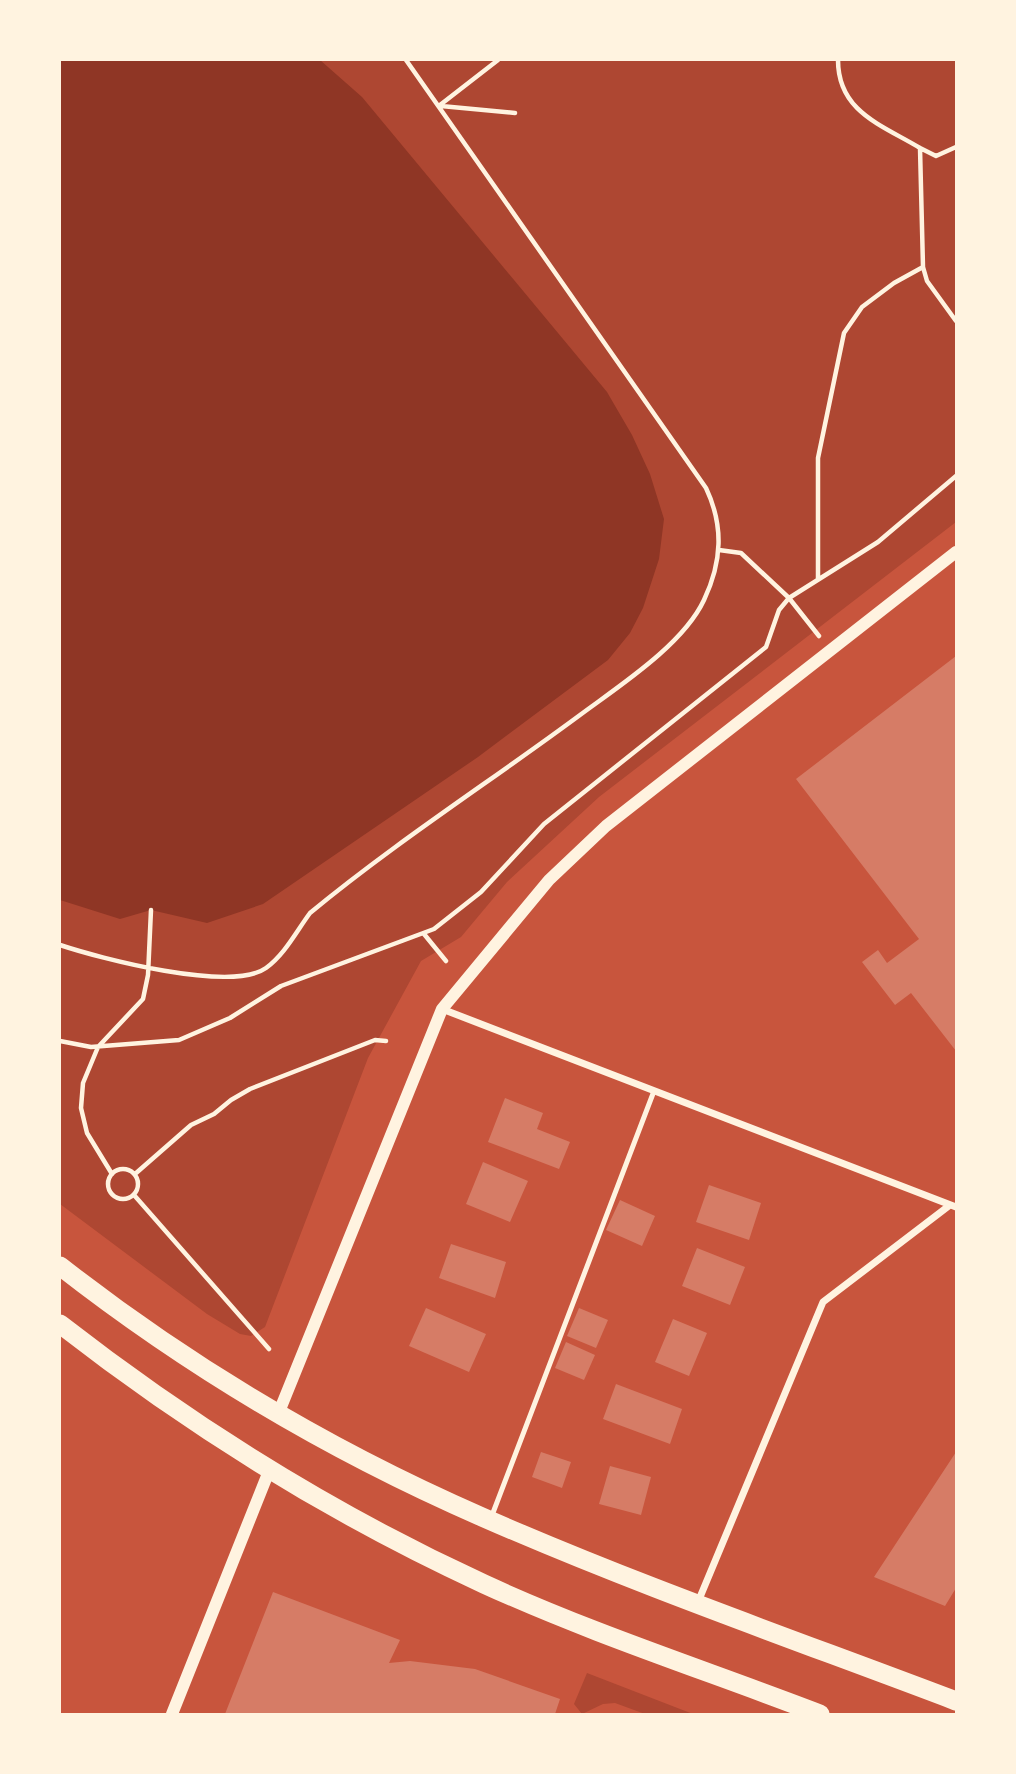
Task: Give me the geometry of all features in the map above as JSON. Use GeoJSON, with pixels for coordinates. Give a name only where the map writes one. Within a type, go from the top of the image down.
{"type":"FeatureCollection","features":[{"type":"Feature","properties":{"kind":"highway"},"geometry":{"type":"LineString","coordinates":[[60,1266],[181,1354],[394,1475],[490,1520],[957,1701]]}},
{"type":"Feature","properties":{"kind":"highway"},"geometry":{"type":"LineString","coordinates":[[60,1324],[269,1471],[484,1584],[820,1714]]}},
{"type":"Feature","properties":{"kind":"street"},"geometry":{"type":"LineString","coordinates":[[279,1412],[442,1009],[548,880],[606,826],[957,552]]}},
{"type":"Feature","properties":{"kind":"street"},"geometry":{"type":"LineString","coordinates":[[442,1009],[953,1206]]}},
{"type":"Feature","properties":{"kind":"street"},"geometry":{"type":"LineString","coordinates":[[698,1602],[822,1302],[953,1206]]}},
{"type":"Feature","properties":{"kind":"street"},"geometry":{"type":"LineString","coordinates":[[172,1714],[269,1471]]}},
{"type":"Feature","properties":{"kind":"lane"},"geometry":{"type":"LineString","coordinates":[[490,1520],[654,1091]]}},
{"type":"Feature","properties":{"kind":"path"},"geometry":{"type":"LineString","coordinates":[[60,944],[137,968],[236,976],[266,968],[281,953],[310,913],[620,685],[670,642],[704,600],[719,550],[718,518],[706,488],[678,452],[406,60]]}},
{"type":"Feature","properties":{"kind":"path"},"geometry":{"type":"LineString","coordinates":[[440,106],[498,60]]}},
{"type":"Feature","properties":{"kind":"path"},"geometry":{"type":"LineString","coordinates":[[838,60],[841,87],[855,106],[879,127],[936,156],[957,147]]}},
{"type":"Feature","properties":{"kind":"path"},"geometry":{"type":"LineString","coordinates":[[440,106],[515,113]]}},
{"type":"Feature","properties":{"kind":"path"},"geometry":{"type":"LineString","coordinates":[[920,148],[923,267],[927,281],[957,321]]}},
{"type":"Feature","properties":{"kind":"path"},"geometry":{"type":"LineString","coordinates":[[818,579],[818,458],[844,333],[862,307],[894,283],[923,267]]}},
{"type":"Feature","properties":{"kind":"path"},"geometry":{"type":"LineString","coordinates":[[60,1041],[98,1047],[179,1040],[230,1018],[281,986],[424,934],[481,892],[544,824],[766,647],[779,610],[789,598],[878,542],[957,476]]}},
{"type":"Feature","properties":{"kind":"path"},"geometry":{"type":"LineString","coordinates":[[719,550],[741,553],[789,598],[831,651]]}},
{"type":"Feature","properties":{"kind":"path"},"geometry":{"type":"LineString","coordinates":[[135,1174],[138,1185],[134,1195],[125,1199],[112,1194],[109,1185],[112,1174],[87,1133],[81,1108],[83,1083],[98,1047],[143,999],[148,967],[150,910]]}},
{"type":"Feature","properties":{"kind":"path"},"geometry":{"type":"LineString","coordinates":[[424,934],[446,961]]}},
{"type":"Feature","properties":{"kind":"path"},"geometry":{"type":"LineString","coordinates":[[135,1174],[191,1125],[214,1114],[250,1089],[375,1040],[386,1041]]}},
{"type":"Feature","properties":{"kind":"path"},"geometry":{"type":"LineString","coordinates":[[112,1174],[123,1169],[135,1174]]}},
{"type":"Feature","properties":{"kind":"path"},"geometry":{"type":"LineString","coordinates":[[134,1195],[269,1349]]}},
{"type":"Feature","properties":{"kind":"shaded area"},"geometry":{"type":"Polygon","coordinates":[[[60,60],[956,60],[956,522],[599,797],[507,882],[461,937],[421,961],[368,1058],[265,1327],[251,1336],[240,1334],[207,1314],[60,1204],[60,60]]]}},
{"type":"Feature","properties":{"kind":"shaded area"},"geometry":{"type":"Polygon","coordinates":[[[60,60],[320,60],[362,97],[607,392],[632,435],[650,474],[664,519],[659,559],[643,608],[630,633],[608,660],[478,757],[263,904],[207,923],[151,910],[120,919],[60,900],[60,60]]]}},
{"type":"Feature","properties":{"kind":"shaded area"},"geometry":{"type":"Polygon","coordinates":[[[587,1673],[693,1714],[645,1714],[615,1703],[603,1704],[582,1714],[574,1704],[587,1673]]]}},
{"type":"Feature","properties":{"kind":"building"},"geometry":{"type":"Polygon","coordinates":[[[956,656],[956,1051],[911,993],[895,1005],[862,962],[878,950],[887,963],[919,939],[796,779],[956,656]]]}},
{"type":"Feature","properties":{"kind":"building"},"geometry":{"type":"Polygon","coordinates":[[[505,1098],[543,1113],[537,1129],[570,1142],[559,1169],[488,1142],[505,1098]]]}},
{"type":"Feature","properties":{"kind":"building"},"geometry":{"type":"Polygon","coordinates":[[[483,1162],[528,1181],[510,1222],[466,1204],[483,1162]]]}},
{"type":"Feature","properties":{"kind":"building"},"geometry":{"type":"Polygon","coordinates":[[[709,1185],[761,1203],[749,1240],[696,1222],[709,1185]]]}},
{"type":"Feature","properties":{"kind":"building"},"geometry":{"type":"Polygon","coordinates":[[[620,1200],[655,1216],[642,1246],[606,1230],[620,1200]]]}},
{"type":"Feature","properties":{"kind":"building"},"geometry":{"type":"Polygon","coordinates":[[[451,1244],[506,1262],[495,1298],[439,1278],[451,1244]]]}},
{"type":"Feature","properties":{"kind":"building"},"geometry":{"type":"Polygon","coordinates":[[[697,1248],[745,1267],[730,1305],[682,1286],[697,1248]]]}},
{"type":"Feature","properties":{"kind":"building"},"geometry":{"type":"Polygon","coordinates":[[[426,1308],[486,1334],[469,1372],[409,1346],[426,1308]]]}},
{"type":"Feature","properties":{"kind":"building"},"geometry":{"type":"Polygon","coordinates":[[[579,1308],[608,1320],[596,1348],[567,1336],[579,1308]]]}},
{"type":"Feature","properties":{"kind":"building"},"geometry":{"type":"Polygon","coordinates":[[[673,1319],[707,1333],[689,1376],[655,1362],[673,1319]]]}},
{"type":"Feature","properties":{"kind":"building"},"geometry":{"type":"Polygon","coordinates":[[[566,1342],[595,1355],[584,1380],[555,1368],[566,1342]]]}},
{"type":"Feature","properties":{"kind":"building"},"geometry":{"type":"Polygon","coordinates":[[[616,1384],[682,1409],[670,1444],[603,1419],[616,1384]]]}},
{"type":"Feature","properties":{"kind":"building"},"geometry":{"type":"Polygon","coordinates":[[[541,1452],[571,1462],[562,1488],[532,1477],[541,1452]]]}},
{"type":"Feature","properties":{"kind":"building"},"geometry":{"type":"Polygon","coordinates":[[[956,1452],[956,1588],[945,1606],[874,1577],[956,1452]]]}},
{"type":"Feature","properties":{"kind":"building"},"geometry":{"type":"Polygon","coordinates":[[[610,1466],[651,1477],[641,1515],[599,1504],[610,1466]]]}},
{"type":"Feature","properties":{"kind":"building"},"geometry":{"type":"Polygon","coordinates":[[[273,1592],[400,1640],[389,1663],[410,1661],[475,1669],[560,1699],[555,1714],[225,1714],[273,1592]]]}}]}
